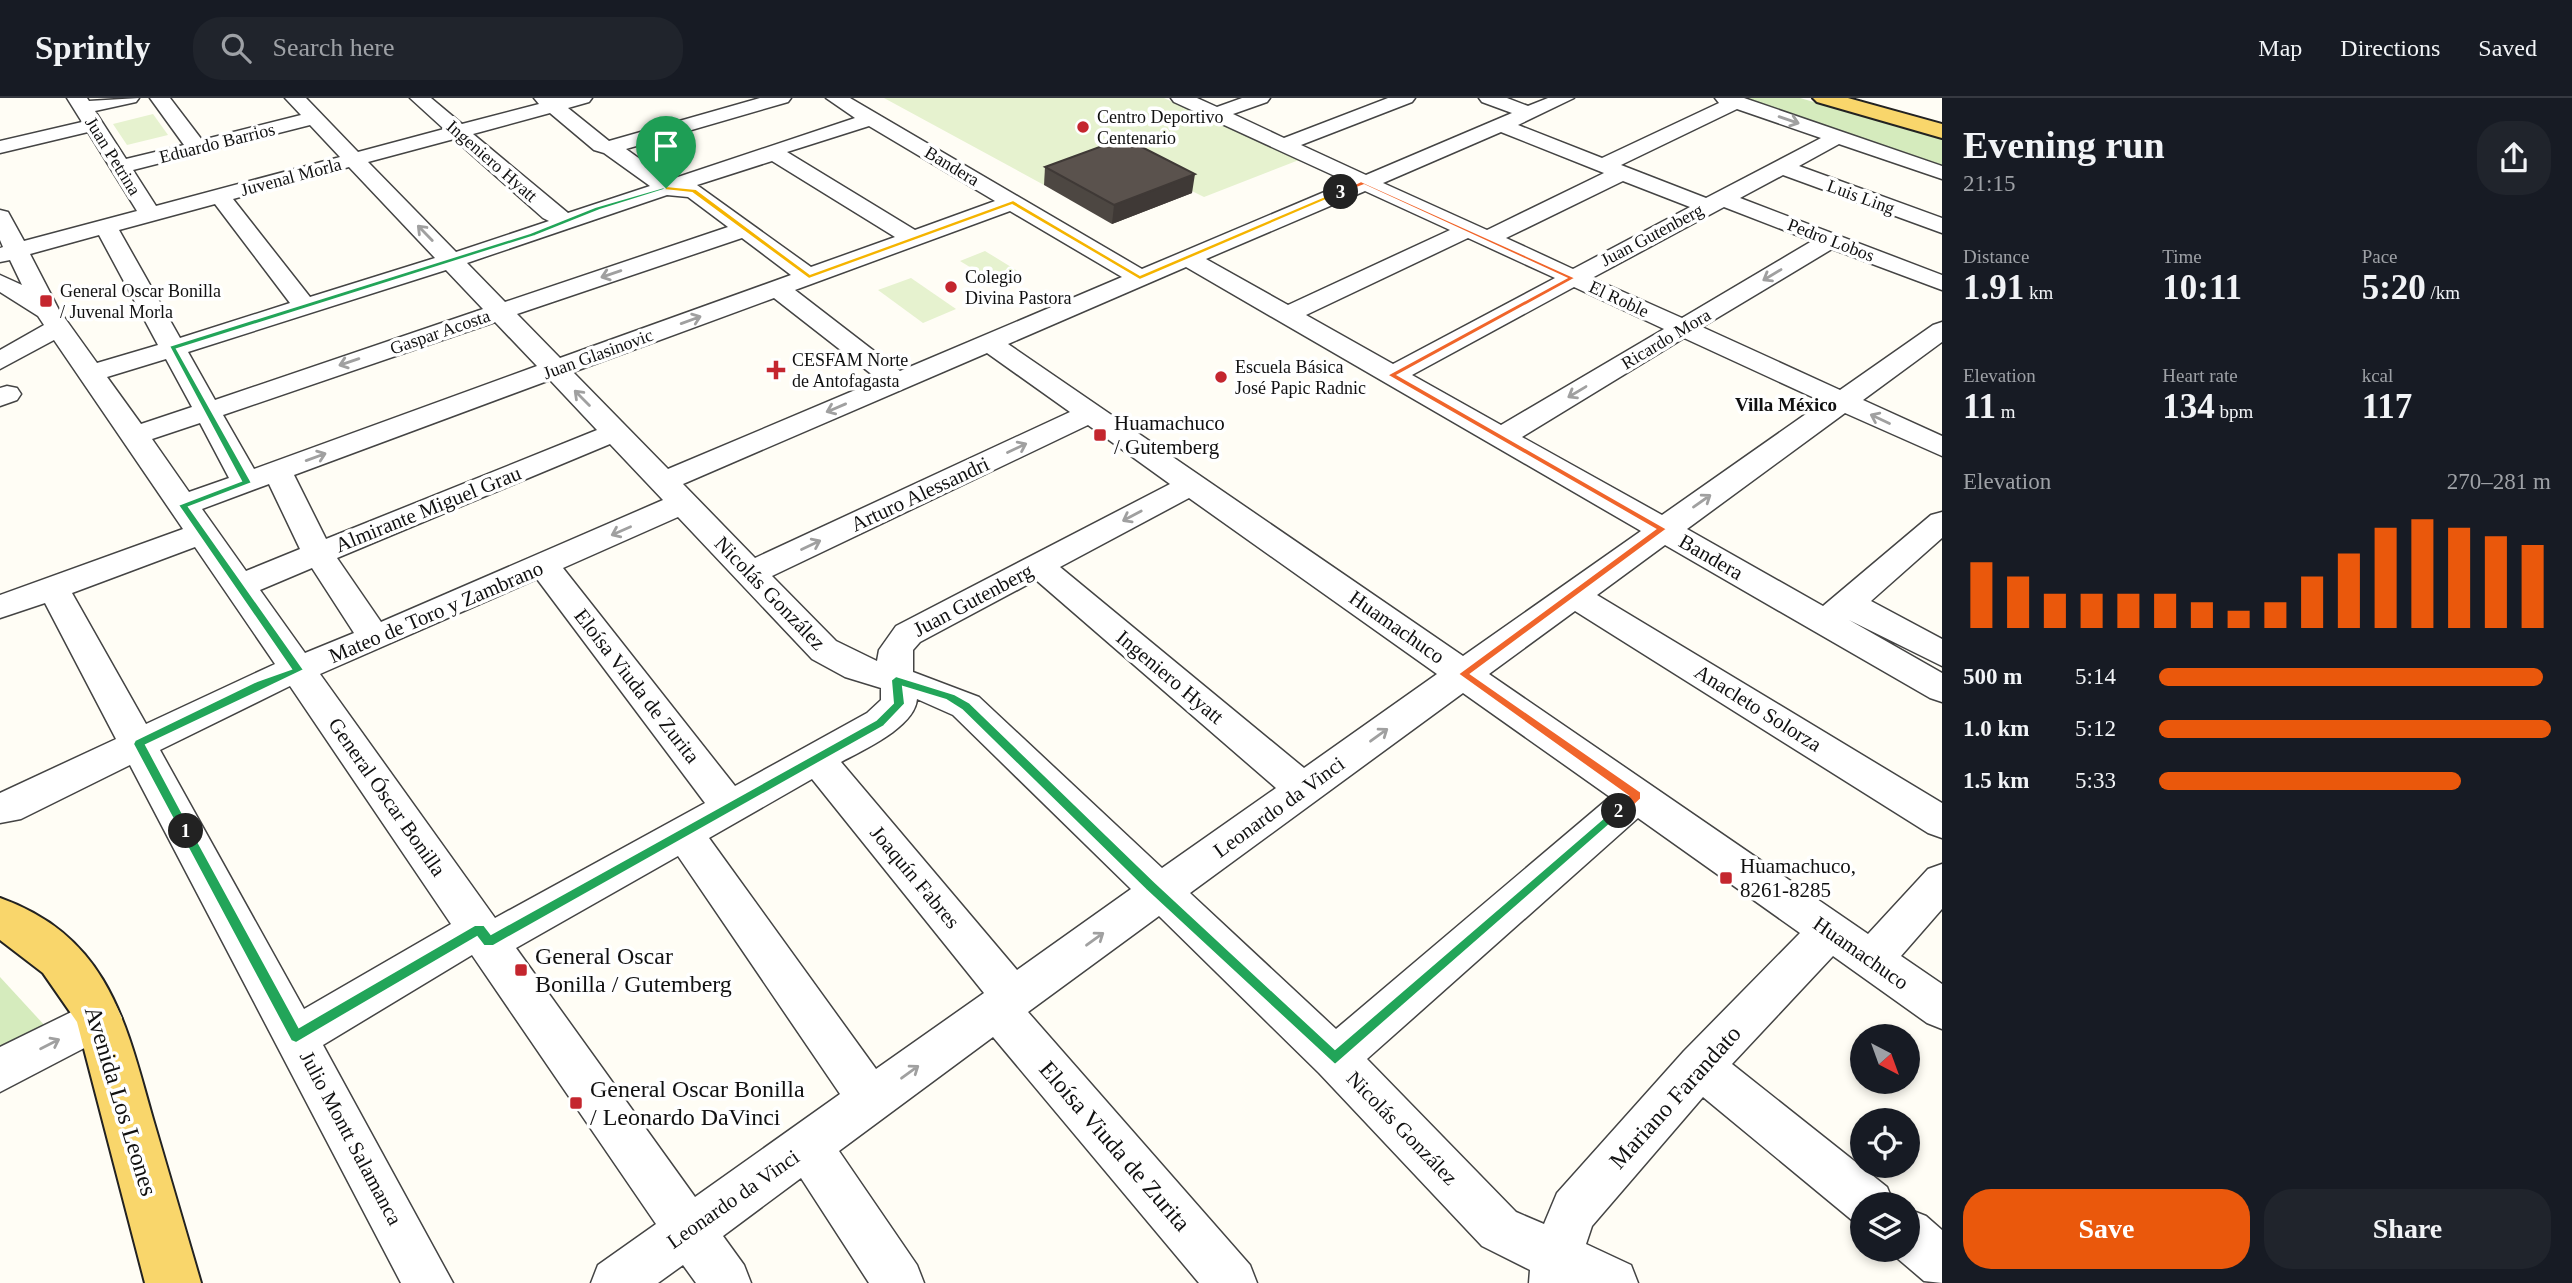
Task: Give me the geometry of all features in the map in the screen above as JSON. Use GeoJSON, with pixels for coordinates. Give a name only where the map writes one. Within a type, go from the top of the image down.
{"type":"FeatureCollection","features":[{"type":"Feature","properties":{"kind":"main road"},"geometry":{"type":"LineString","coordinates":[[1824,98],[1942,131]]}},
{"type":"Feature","properties":{"kind":"main road","name":"Avenida Los Leones"},"geometry":{"type":"LineString","coordinates":[[5,925],[62,960],[90,996],[100,1018],[173,1283]]}},
{"type":"Feature","properties":{"kind":"street"},"geometry":{"type":"LineString","coordinates":[[0,147],[85,111],[129,98]]}},
{"type":"Feature","properties":{"kind":"street"},"geometry":{"type":"LineString","coordinates":[[160,98],[197,148]]}},
{"type":"Feature","properties":{"kind":"street","name":"Nicolás González"},"geometry":{"type":"LineString","coordinates":[[295,98],[824,650],[853,668],[950,697],[966,706],[1158,893],[1335,1058],[1499,1229],[1555,1270],[1613,1283]]}},
{"type":"Feature","properties":{"kind":"street","name":"Ingeniero Hyatt"},"geometry":{"type":"LineString","coordinates":[[420,98],[551,213],[567,222]]}},
{"type":"Feature","properties":{"kind":"street","name":"Juvenal Morla"},"geometry":{"type":"LineString","coordinates":[[9,253],[458,132],[549,102],[582,98]]}},
{"type":"Feature","properties":{"kind":"street"},"geometry":{"type":"LineString","coordinates":[[549,102],[601,146],[610,147],[780,98]]}},
{"type":"Feature","properties":{"kind":"street","name":"Bandera"},"geometry":{"type":"LineString","coordinates":[[836,98],[1140,278]]}},
{"type":"Feature","properties":{"kind":"street","name":"El Roble"},"geometry":{"type":"LineString","coordinates":[[1181,98],[1243,106],[1283,145],[1366,171],[1478,234],[1942,447]]}},
{"type":"Feature","properties":{"kind":"street"},"geometry":{"type":"LineString","coordinates":[[1283,145],[1405,98]]}},
{"type":"Feature","properties":{"kind":"street"},"geometry":{"type":"LineString","coordinates":[[1489,98],[1529,113]]}},
{"type":"Feature","properties":{"kind":"street","name":"Mateo de Toro y Zambrano"},"geometry":{"type":"LineString","coordinates":[[0,808],[8,808],[261,684],[544,566],[674,492],[898,382],[1187,258],[1366,171],[1392,171],[1564,98]]}},
{"type":"Feature","properties":{"kind":"street"},"geometry":{"type":"LineString","coordinates":[[1286,314],[1478,234],[1613,169],[1730,100],[1942,173]]}},
{"type":"Feature","properties":{"kind":"street","name":"Juan Petrina"},"geometry":{"type":"LineString","coordinates":[[85,111],[149,215]]}},
{"type":"Feature","properties":{"kind":"street","name":"Eduardo Barrios"},"geometry":{"type":"LineString","coordinates":[[120,167],[314,118]]}},
{"type":"Feature","properties":{"kind":"street"},"geometry":{"type":"LineString","coordinates":[[91,374],[452,260],[872,119]]}},
{"type":"Feature","properties":{"kind":"street"},"geometry":{"type":"LineString","coordinates":[[1288,124],[1333,144]]}},
{"type":"Feature","properties":{"kind":"street","name":"Pedro Lobos"},"geometry":{"type":"LineString","coordinates":[[1500,125],[1613,169],[1830,240],[1942,283]]}},
{"type":"Feature","properties":{"kind":"street","name":"Juan Gutenberg"},"geometry":{"type":"LineString","coordinates":[[1392,375],[1838,137]]}},
{"type":"Feature","properties":{"kind":"street"},"geometry":{"type":"LineString","coordinates":[[610,147],[666,188],[694,191],[809,276]]}},
{"type":"Feature","properties":{"kind":"street"},"geometry":{"type":"LineString","coordinates":[[773,152],[913,239]]}},
{"type":"Feature","properties":{"kind":"street","name":"Luis Ling"},"geometry":{"type":"LineString","coordinates":[[1781,167],[1942,226]]}},
{"type":"Feature","properties":{"kind":"street"},"geometry":{"type":"LineString","coordinates":[[220,196],[305,307]]}},
{"type":"Feature","properties":{"kind":"street","name":"Juan Glasinovic"},"geometry":{"type":"LineString","coordinates":[[193,519],[247,483],[278,471],[1013,202]]}},
{"type":"Feature","properties":{"kind":"street","name":"General Óscar Bonilla"},"geometry":{"type":"LineString","coordinates":[[0,217],[9,253],[53,319],[726,1283]]}},
{"type":"Feature","properties":{"kind":"street"},"geometry":{"type":"LineString","coordinates":[[106,227],[247,483]]}},
{"type":"Feature","properties":{"kind":"street","name":"Gaspar Acosta"},"geometry":{"type":"LineString","coordinates":[[134,436],[745,229]]}},
{"type":"Feature","properties":{"kind":"street","name":"Ricardo Mora"},"geometry":{"type":"LineString","coordinates":[[1501,437],[1830,240]]}},
{"type":"Feature","properties":{"kind":"street","name":"Bandera"},"geometry":{"type":"LineString","coordinates":[[1187,258],[1662,529],[1837,613],[1942,654]]}},
{"type":"Feature","properties":{"kind":"street","name":"General Óscar Bonilla"},"geometry":{"type":"LineString","coordinates":[[0,282],[53,319]]}},
{"type":"Feature","properties":{"kind":"street"},"geometry":{"type":"LineString","coordinates":[[777,288],[898,382]]}},
{"type":"Feature","properties":{"kind":"street"},"geometry":{"type":"LineString","coordinates":[[0,361],[53,319]]}},
{"type":"Feature","properties":{"kind":"street","name":"Leonardo da Vinci"},"geometry":{"type":"LineString","coordinates":[[616,1283],[1842,402],[1926,360],[1942,330]]}},
{"type":"Feature","properties":{"kind":"street","name":"Huamachuco"},"geometry":{"type":"LineString","coordinates":[[989,343],[1942,1009]]}},
{"type":"Feature","properties":{"kind":"street","name":"Arturo Alessandri"},"geometry":{"type":"LineString","coordinates":[[749,574],[1091,413]]}},
{"type":"Feature","properties":{"kind":"street","name":"Almirante Miguel Grau"},"geometry":{"type":"LineString","coordinates":[[239,586],[616,432]]}},
{"type":"Feature","properties":{"kind":"street"},"geometry":{"type":"LineString","coordinates":[[278,471],[318,554],[375,638]]}},
{"type":"Feature","properties":{"kind":"street","name":"Juan Gutenberg"},"geometry":{"type":"LineString","coordinates":[[296,1037],[683,832],[890,716],[899,704],[892,655],[900,640],[1192,484]]}},
{"type":"Feature","properties":{"kind":"street"},"geometry":{"type":"LineString","coordinates":[[3,599],[53,587],[193,519]]}},
{"type":"Feature","properties":{"kind":"street"},"geometry":{"type":"LineString","coordinates":[[1942,522],[1837,613],[1942,689]]}},
{"type":"Feature","properties":{"kind":"street","name":"Ingeniero Hyatt"},"geometry":{"type":"LineString","coordinates":[[1038,565],[1303,789]]}},
{"type":"Feature","properties":{"kind":"street","name":"Eloísa Viuda de Zurita"},"geometry":{"type":"LineString","coordinates":[[544,566],[729,806]]}},
{"type":"Feature","properties":{"kind":"street","name":"Julio Montt Salamanca"},"geometry":{"type":"LineString","coordinates":[[53,587],[428,1283]]}},
{"type":"Feature","properties":{"kind":"street","name":"Anacleto Solorza"},"geometry":{"type":"LineString","coordinates":[[1573,595],[1935,805]]}},
{"type":"Feature","properties":{"kind":"street","name":"Joaquín Fabres"},"geometry":{"type":"LineString","coordinates":[[816,758],[1005,1003]]}},
{"type":"Feature","properties":{"kind":"street"},"geometry":{"type":"LineString","coordinates":[[1335,1058],[1637,796]]}},
{"type":"Feature","properties":{"kind":"street"},"geometry":{"type":"LineString","coordinates":[[683,832],[871,1100]]}},
{"type":"Feature","properties":{"kind":"street"},"geometry":{"type":"LineString","coordinates":[[1871,960],[1942,881]]}},
{"type":"Feature","properties":{"kind":"street","name":"Mariano Farandato"},"geometry":{"type":"LineString","coordinates":[[1555,1270],[1574,1210],[1700,1066],[1830,931]]}},
{"type":"Feature","properties":{"kind":"street","name":"Eloísa Viuda de Zurita"},"geometry":{"type":"LineString","coordinates":[[1005,1003],[1233,1283]]}},
{"type":"Feature","properties":{"kind":"street"},"geometry":{"type":"LineString","coordinates":[[0,1070],[100,1018]]}},
{"type":"Feature","properties":{"kind":"street"},"geometry":{"type":"LineString","coordinates":[[1700,1066],[1855,1192]]}},
{"type":"Feature","properties":{"kind":"street"},"geometry":{"type":"LineString","coordinates":[[808,1146],[899,1283]]}},
{"type":"Feature","properties":{"kind":"street"},"geometry":{"type":"LineString","coordinates":[[1920,1244],[1942,1262]]}},
{"type":"Feature","properties":{"kind":"green space","name":"Centro Deportivo Centenario"},"geometry":{"type":"Polygon","coordinates":[[[884,98],[1164,98],[1299,160],[1204,197],[1123,157],[1044,185],[884,98]]]}},
{"type":"Feature","properties":{"kind":"green space"},"geometry":{"type":"Polygon","coordinates":[[[1731,98],[1800,98],[1942,139],[1942,169],[1731,98]]]}},
{"type":"Feature","properties":{"kind":"green space"},"geometry":{"type":"Polygon","coordinates":[[[153,114],[168,135],[127,145],[113,124],[153,114]]]}},
{"type":"Feature","properties":{"kind":"green space"},"geometry":{"type":"Polygon","coordinates":[[[985,251],[1021,273],[996,283],[960,261],[985,251]]]}},
{"type":"Feature","properties":{"kind":"green space"},"geometry":{"type":"Polygon","coordinates":[[[911,278],[956,309],[923,323],[878,290],[911,278]]]}},
{"type":"Feature","properties":{"kind":"green space"},"geometry":{"type":"Polygon","coordinates":[[[0,977],[46,1027],[0,1062],[0,977]]]}},
{"type":"Feature","properties":{"kind":"building"},"geometry":{"type":"Polygon","coordinates":[[[1124,138],[1195,174],[1114,205],[1045,167],[1124,138]]]}},
{"type":"Feature","properties":{"kind":"place","name":"Centro Deportivo Centenario"},"geometry":{"type":"Point","coordinates":[1083,127]}},
{"type":"Feature","properties":{"kind":"place","name":"Colegio Divina Pastora"},"geometry":{"type":"Point","coordinates":[951,287]}},
{"type":"Feature","properties":{"kind":"place","name":"General Oscar Bonilla / Juvenal Morla"},"geometry":{"type":"Point","coordinates":[46,301]}},
{"type":"Feature","properties":{"kind":"place","name":"CESFAM Norte de Antofagasta"},"geometry":{"type":"Point","coordinates":[776,370]}},
{"type":"Feature","properties":{"kind":"place","name":"Escuela Básica José Papic Radnic"},"geometry":{"type":"Point","coordinates":[1221,377]}},
{"type":"Feature","properties":{"kind":"place","name":"Huamachuco / Gutemberg"},"geometry":{"type":"Point","coordinates":[1100,435]}},
{"type":"Feature","properties":{"kind":"place","name":"Huamachuco, 8261-8285"},"geometry":{"type":"Point","coordinates":[1726,878]}},
{"type":"Feature","properties":{"kind":"place","name":"General Oscar Bonilla / Gutemberg"},"geometry":{"type":"Point","coordinates":[521,970]}},
{"type":"Feature","properties":{"kind":"place","name":"General Oscar Bonilla / Leonardo DaVinci"},"geometry":{"type":"Point","coordinates":[576,1103]}},
{"type":"Feature","properties":{"kind":"district","name":"Villa México"},"geometry":{"type":"Point","coordinates":[1786,404]}},
{"type":"Feature","properties":{"kind":"route"},"geometry":{"type":"LineString","coordinates":[[1364,182],[1572,278],[1392,375],[1662,529],[1463,674],[1637,796],[1335,1058],[1151,886],[966,706],[950,697],[896,680],[899,704],[890,716],[880,723],[489,942],[479,929],[296,1037],[139,744],[261,684],[298,670],[183,505],[247,483],[172,348],[533,235],[598,209],[666,188],[694,191],[809,276],[1013,202],[1140,278],[1364,182]]}}]}
